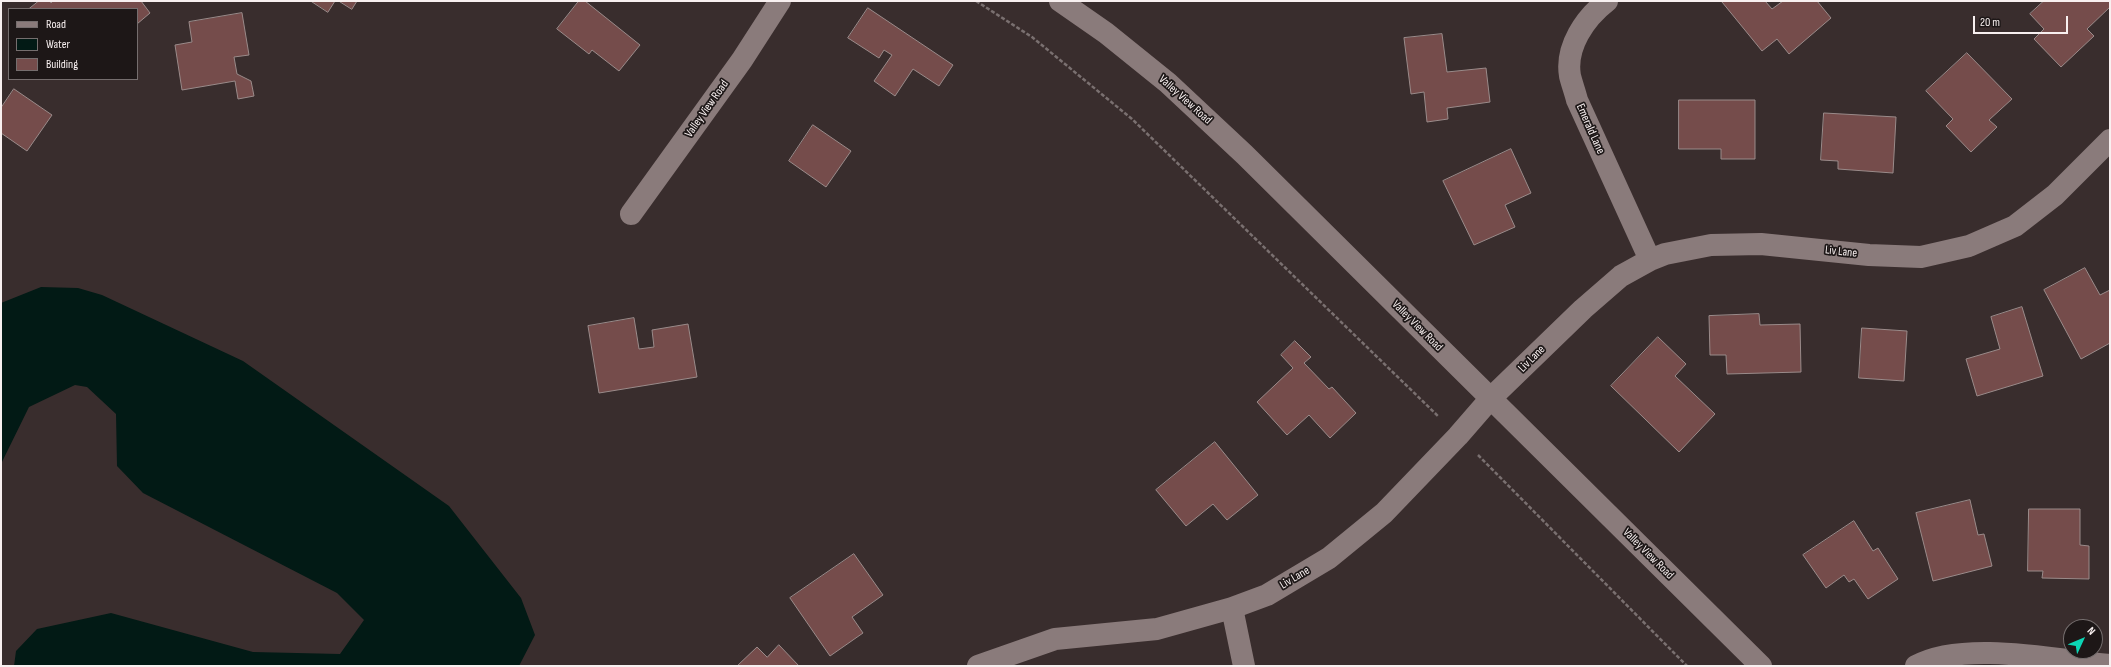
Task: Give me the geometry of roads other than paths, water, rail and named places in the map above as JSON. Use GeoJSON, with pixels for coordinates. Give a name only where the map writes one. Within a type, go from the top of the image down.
{"type":"FeatureCollection","features":[{"type":"Feature","properties":{"kind":"street","name":"Valley View Road"},"geometry":{"type":"LineString","coordinates":[[631,214],[742,60],[780,1]]}},
{"type":"Feature","properties":{"kind":"street","name":"Valley View Road"},"geometry":{"type":"LineString","coordinates":[[1060,1],[1106,34],[1168,83],[1245,155],[1761,666]]}},
{"type":"Feature","properties":{"kind":"street","name":"Emerald Lane"},"geometry":{"type":"LineString","coordinates":[[1607,1],[1599,7],[1582,27],[1571,50],[1570,75],[1577,100],[1650,260]]}},
{"type":"Feature","properties":{"kind":"street","name":"Liv Lane"},"geometry":{"type":"LineString","coordinates":[[978,666],[1056,639],[1157,629],[1232,608],[1267,595],[1329,558],[1384,513],[1458,436],[1491,398],[1583,309],[1621,276],[1650,260],[1664,254],[1711,245],[1761,244],[1869,255],[1921,257],[1969,246],[2015,226],[2054,195],[2110,140]]}},
{"type":"Feature","properties":{"kind":"street"},"geometry":{"type":"LineString","coordinates":[[1232,608],[1244,666]]}},
{"type":"Feature","properties":{"kind":"street"},"geometry":{"type":"LineString","coordinates":[[1916,666],[1927,660],[1963,653],[1996,653],[2110,665]]}},
{"type":"Feature","properties":{"kind":"water"},"geometry":{"type":"Polygon","coordinates":[[[41,287],[78,288],[102,295],[243,361],[449,506],[521,598],[535,635],[519,666],[14,666],[16,651],[37,629],[111,613],[253,652],[340,654],[364,620],[337,593],[143,493],[117,466],[116,414],[87,387],[75,385],[29,407],[1,464],[1,303],[41,287]]]}}]}
